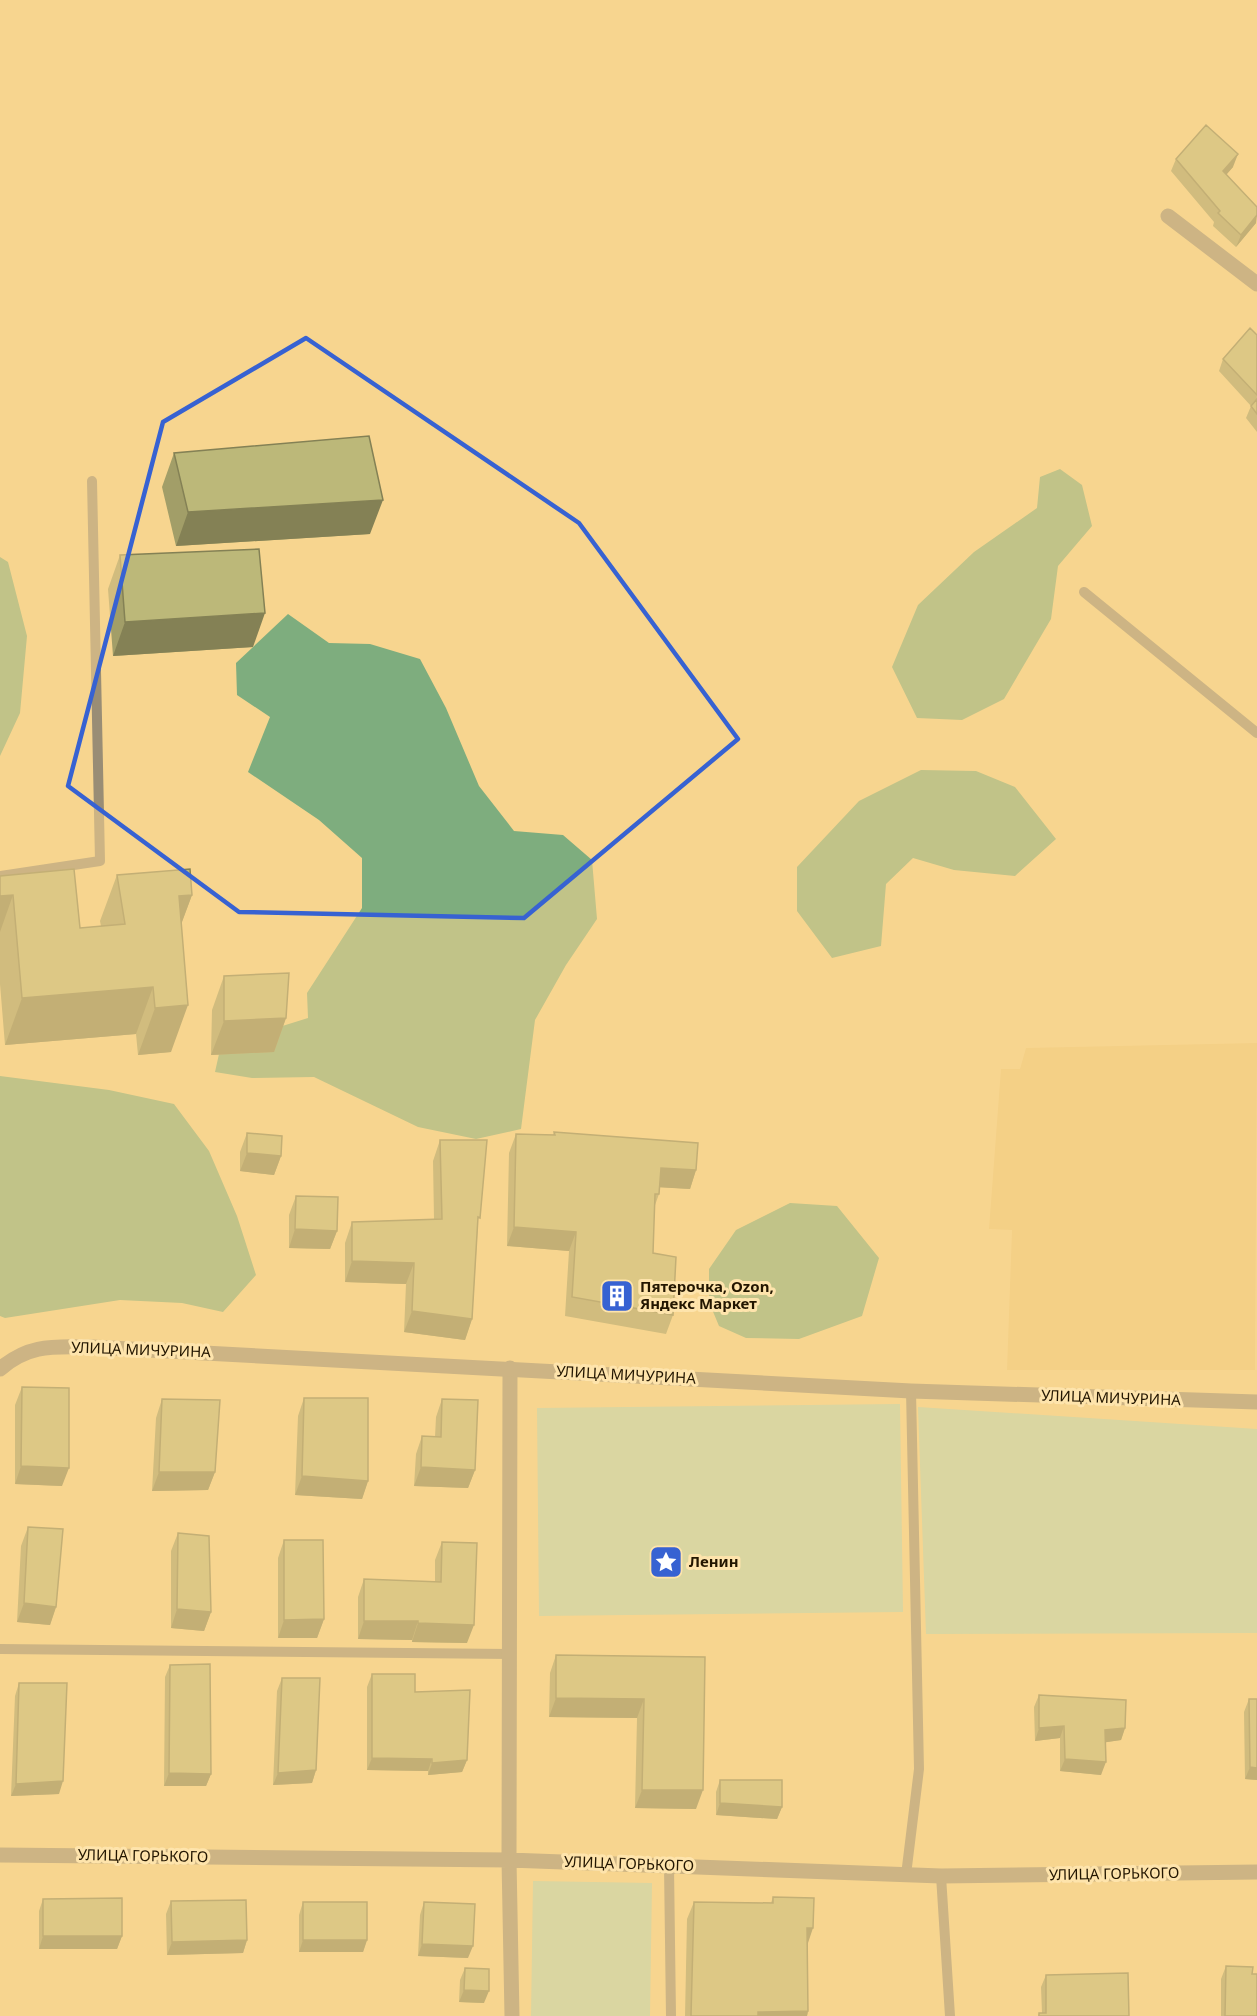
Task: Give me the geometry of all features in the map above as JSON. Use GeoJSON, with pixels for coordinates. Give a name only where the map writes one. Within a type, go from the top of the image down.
{"type":"FeatureCollection","features":[{"type":"Feature","properties":{"kind":"street"},"geometry":{"type":"LineString","coordinates":[[1168,216],[1257,284]]}},
{"type":"Feature","properties":{"kind":"street","name":"УЛИЦА МИЧУРИНА"},"geometry":{"type":"LineString","coordinates":[[0,1368],[19,1355],[42,1347],[92,1347],[911,1391],[1257,1402]]}},
{"type":"Feature","properties":{"kind":"street"},"geometry":{"type":"LineString","coordinates":[[510,1368],[509,1860],[512,2016]]}},
{"type":"Feature","properties":{"kind":"street","name":"УЛИЦА ГОРЬКОГО"},"geometry":{"type":"LineString","coordinates":[[0,1855],[509,1860],[941,1876],[1257,1872]]}},
{"type":"Feature","properties":{"kind":"lane"},"geometry":{"type":"LineString","coordinates":[[0,876],[100,861],[92,481]]}},
{"type":"Feature","properties":{"kind":"lane"},"geometry":{"type":"LineString","coordinates":[[1084,592],[1257,733]]}},
{"type":"Feature","properties":{"kind":"lane"},"geometry":{"type":"LineString","coordinates":[[906,1875],[919,1769],[911,1391]]}},
{"type":"Feature","properties":{"kind":"lane"},"geometry":{"type":"LineString","coordinates":[[0,1649],[510,1654]]}},
{"type":"Feature","properties":{"kind":"lane"},"geometry":{"type":"LineString","coordinates":[[669,1866],[670,2016]]}},
{"type":"Feature","properties":{"kind":"lane"},"geometry":{"type":"LineString","coordinates":[[941,1876],[950,2016]]}},
{"type":"Feature","properties":{"kind":"highlighted area"},"geometry":{"type":"Polygon","coordinates":[[[306,338],[579,523],[738,739],[524,918],[239,912],[68,786],[163,422],[306,338]]]}},
{"type":"Feature","properties":{"kind":"shaded area"},"geometry":{"type":"Polygon","coordinates":[[[1257,1043],[1255,1370],[1007,1370],[1012,1230],[989,1229],[1001,1069],[1020,1069],[1026,1048],[1257,1043]]]}},
{"type":"Feature","properties":{"kind":"green space"},"geometry":{"type":"Polygon","coordinates":[[[1060,469],[1082,485],[1092,526],[1058,566],[1051,619],[1004,699],[962,720],[917,718],[892,667],[918,605],[974,552],[1037,508],[1040,477],[1060,469]]]}},
{"type":"Feature","properties":{"kind":"green space"},"geometry":{"type":"Polygon","coordinates":[[[0,557],[8,562],[27,636],[20,713],[0,756],[0,557]]]}},
{"type":"Feature","properties":{"kind":"green space"},"geometry":{"type":"Polygon","coordinates":[[[288,614],[329,643],[370,644],[420,659],[446,708],[479,786],[514,831],[563,835],[592,860],[597,919],[566,965],[535,1020],[521,1129],[476,1139],[418,1127],[314,1077],[252,1078],[215,1072],[223,1036],[260,1033],[308,1018],[307,993],[362,908],[362,858],[319,820],[248,772],[270,717],[237,695],[236,663],[288,614]]]}},
{"type":"Feature","properties":{"kind":"green space"},"geometry":{"type":"Polygon","coordinates":[[[921,770],[976,771],[1015,787],[1056,839],[1015,876],[954,870],[913,858],[886,884],[881,946],[832,958],[797,911],[797,867],[859,801],[921,770]]]}},
{"type":"Feature","properties":{"kind":"green space"},"geometry":{"type":"Polygon","coordinates":[[[0,1076],[109,1090],[174,1104],[209,1151],[237,1216],[256,1275],[223,1312],[182,1303],[120,1300],[5,1318],[0,1316],[0,1076]]]}},
{"type":"Feature","properties":{"kind":"green space"},"geometry":{"type":"Polygon","coordinates":[[[790,1203],[837,1206],[879,1258],[862,1316],[799,1339],[746,1338],[719,1326],[709,1302],[709,1269],[736,1230],[790,1203]]]}},
{"type":"Feature","properties":{"kind":"green space"},"geometry":{"type":"Polygon","coordinates":[[[900,1404],[903,1612],[539,1616],[537,1408],[900,1404]]]}},
{"type":"Feature","properties":{"kind":"green space"},"geometry":{"type":"Polygon","coordinates":[[[918,1407],[1257,1429],[1257,1633],[926,1634],[918,1407]]]}},
{"type":"Feature","properties":{"kind":"green space"},"geometry":{"type":"Polygon","coordinates":[[[533,1881],[652,1883],[650,2016],[531,2016],[533,1881]]]}},
{"type":"Feature","properties":{"kind":"building"},"geometry":{"type":"Polygon","coordinates":[[[1206,125],[1238,154],[1223,171],[1257,207],[1257,215],[1241,235],[1218,213],[1220,211],[1176,159],[1206,125]]]}},
{"type":"Feature","properties":{"kind":"building"},"geometry":{"type":"Polygon","coordinates":[[[1250,328],[1257,335],[1257,395],[1223,359],[1250,328]]]}},
{"type":"Feature","properties":{"kind":"building"},"geometry":{"type":"Polygon","coordinates":[[[1257,399],[1257,414],[1251,406],[1257,399]]]}},
{"type":"Feature","properties":{"kind":"building"},"geometry":{"type":"Polygon","coordinates":[[[369,436],[383,500],[188,512],[174,453],[369,436]]]}},
{"type":"Feature","properties":{"kind":"building"},"geometry":{"type":"Polygon","coordinates":[[[259,549],[265,613],[125,622],[120,555],[259,549]]]}},
{"type":"Feature","properties":{"kind":"building"},"geometry":{"type":"Polygon","coordinates":[[[74,869],[80,928],[125,924],[117,875],[190,869],[192,895],[179,896],[188,1005],[155,1008],[153,987],[22,998],[13,895],[0,896],[0,876],[74,869]]]}},
{"type":"Feature","properties":{"kind":"building"},"geometry":{"type":"Polygon","coordinates":[[[289,973],[286,1018],[224,1021],[224,976],[289,973]]]}},
{"type":"Feature","properties":{"kind":"building"},"geometry":{"type":"Polygon","coordinates":[[[554,1132],[698,1143],[696,1170],[661,1168],[659,1194],[655,1194],[653,1253],[676,1257],[673,1315],[572,1297],[576,1232],[514,1227],[516,1134],[555,1135],[554,1132]]]}},
{"type":"Feature","properties":{"kind":"building"},"geometry":{"type":"Polygon","coordinates":[[[247,1133],[282,1136],[281,1156],[247,1153],[247,1133]]]}},
{"type":"Feature","properties":{"kind":"building"},"geometry":{"type":"Polygon","coordinates":[[[440,1140],[487,1140],[480,1218],[478,1217],[472,1319],[412,1311],[414,1263],[352,1261],[352,1222],[442,1219],[440,1140]]]}},
{"type":"Feature","properties":{"kind":"building"},"geometry":{"type":"Polygon","coordinates":[[[296,1196],[338,1197],[337,1231],[295,1229],[296,1196]]]}},
{"type":"Feature","properties":{"kind":"building"},"geometry":{"type":"Polygon","coordinates":[[[22,1387],[69,1388],[69,1468],[21,1466],[22,1387]]]}},
{"type":"Feature","properties":{"kind":"building"},"geometry":{"type":"Polygon","coordinates":[[[304,1398],[368,1398],[368,1481],[302,1476],[304,1398]]]}},
{"type":"Feature","properties":{"kind":"building"},"geometry":{"type":"Polygon","coordinates":[[[162,1399],[220,1400],[215,1472],[159,1472],[162,1399]]]}},
{"type":"Feature","properties":{"kind":"building"},"geometry":{"type":"Polygon","coordinates":[[[442,1399],[478,1400],[475,1470],[421,1467],[422,1436],[441,1437],[442,1399]]]}},
{"type":"Feature","properties":{"kind":"building"},"geometry":{"type":"Polygon","coordinates":[[[28,1527],[63,1529],[56,1607],[24,1603],[28,1527]]]}},
{"type":"Feature","properties":{"kind":"building"},"geometry":{"type":"Polygon","coordinates":[[[178,1533],[209,1536],[211,1612],[177,1609],[178,1533]]]}},
{"type":"Feature","properties":{"kind":"building"},"geometry":{"type":"Polygon","coordinates":[[[284,1540],[323,1540],[324,1619],[284,1620],[284,1540]]]}},
{"type":"Feature","properties":{"kind":"building"},"geometry":{"type":"Polygon","coordinates":[[[442,1542],[477,1543],[474,1625],[418,1623],[418,1621],[364,1621],[364,1579],[441,1582],[442,1542]]]}},
{"type":"Feature","properties":{"kind":"building"},"geometry":{"type":"Polygon","coordinates":[[[556,1655],[705,1657],[703,1790],[642,1790],[644,1699],[556,1698],[556,1655]]]}},
{"type":"Feature","properties":{"kind":"building"},"geometry":{"type":"Polygon","coordinates":[[[210,1664],[211,1774],[169,1773],[170,1665],[210,1664]]]}},
{"type":"Feature","properties":{"kind":"building"},"geometry":{"type":"Polygon","coordinates":[[[372,1674],[415,1674],[415,1692],[470,1690],[467,1760],[432,1763],[432,1759],[372,1758],[372,1674]]]}},
{"type":"Feature","properties":{"kind":"building"},"geometry":{"type":"Polygon","coordinates":[[[282,1678],[320,1678],[316,1770],[278,1773],[282,1678]]]}},
{"type":"Feature","properties":{"kind":"building"},"geometry":{"type":"Polygon","coordinates":[[[19,1683],[67,1683],[63,1781],[16,1784],[19,1683]]]}},
{"type":"Feature","properties":{"kind":"building"},"geometry":{"type":"Polygon","coordinates":[[[1039,1695],[1126,1700],[1125,1728],[1105,1730],[1106,1762],[1065,1759],[1064,1726],[1039,1728],[1039,1695]]]}},
{"type":"Feature","properties":{"kind":"building"},"geometry":{"type":"Polygon","coordinates":[[[1249,1699],[1257,1699],[1257,1768],[1250,1767],[1249,1699]]]}},
{"type":"Feature","properties":{"kind":"building"},"geometry":{"type":"Polygon","coordinates":[[[720,1780],[782,1780],[782,1807],[720,1803],[720,1780]]]}},
{"type":"Feature","properties":{"kind":"building"},"geometry":{"type":"Polygon","coordinates":[[[773,1897],[814,1898],[813,1928],[807,1928],[808,2011],[758,2012],[758,2016],[691,2016],[694,1902],[773,1903],[773,1897]]]}},
{"type":"Feature","properties":{"kind":"building"},"geometry":{"type":"Polygon","coordinates":[[[122,1898],[122,1936],[43,1936],[43,1899],[122,1898]]]}},
{"type":"Feature","properties":{"kind":"building"},"geometry":{"type":"Polygon","coordinates":[[[246,1900],[247,1940],[172,1942],[171,1901],[246,1900]]]}},
{"type":"Feature","properties":{"kind":"building"},"geometry":{"type":"Polygon","coordinates":[[[303,1902],[367,1902],[367,1940],[303,1940],[303,1902]]]}},
{"type":"Feature","properties":{"kind":"building"},"geometry":{"type":"Polygon","coordinates":[[[424,1902],[475,1904],[473,1946],[422,1944],[424,1902]]]}},
{"type":"Feature","properties":{"kind":"building"},"geometry":{"type":"Polygon","coordinates":[[[1226,1966],[1253,1967],[1252,1974],[1257,1974],[1257,2016],[1225,2016],[1226,1966]]]}},
{"type":"Feature","properties":{"kind":"building"},"geometry":{"type":"Polygon","coordinates":[[[465,1968],[489,1969],[489,1991],[464,1990],[465,1968]]]}},
{"type":"Feature","properties":{"kind":"building"},"geometry":{"type":"Polygon","coordinates":[[[1128,1973],[1129,2016],[1039,2016],[1039,2013],[1046,2013],[1046,1975],[1128,1973]]]}},
{"type":"Feature","properties":{"kind":"place","name":"Пятерочка, Ozon, Яндекс Маркет"},"geometry":{"type":"Point","coordinates":[617,1296]}},
{"type":"Feature","properties":{"kind":"place","name":"Ленин"},"geometry":{"type":"Point","coordinates":[666,1562]}}]}
